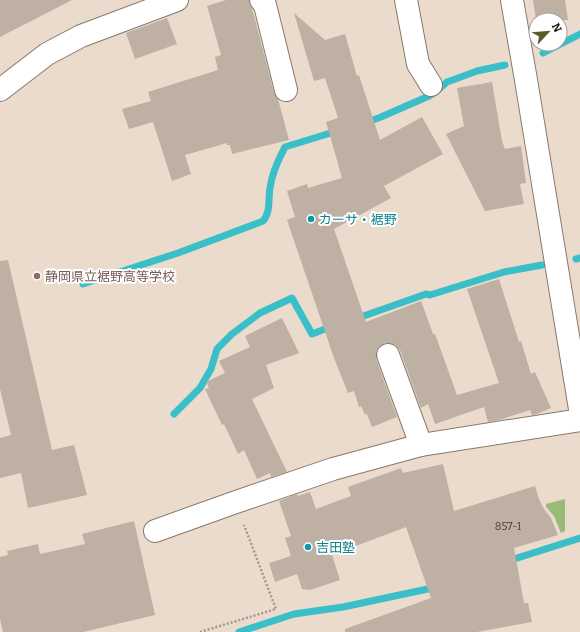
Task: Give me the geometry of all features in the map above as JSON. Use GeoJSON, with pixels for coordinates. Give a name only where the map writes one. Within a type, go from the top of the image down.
{"type":"FeatureCollection","features":[{"type":"Feature","properties":{"kind":"street"},"geometry":{"type":"LineString","coordinates":[[0,90],[47,54],[74,40],[153,8],[177,0]]}},
{"type":"Feature","properties":{"kind":"street"},"geometry":{"type":"LineString","coordinates":[[261,0],[265,5],[286,90]]}},
{"type":"Feature","properties":{"kind":"street"},"geometry":{"type":"LineString","coordinates":[[406,0],[418,64],[431,85]]}},
{"type":"Feature","properties":{"kind":"street"},"geometry":{"type":"LineString","coordinates":[[512,0],[580,409]]}},
{"type":"Feature","properties":{"kind":"street"},"geometry":{"type":"LineString","coordinates":[[388,355],[421,445]]}},
{"type":"Feature","properties":{"kind":"street"},"geometry":{"type":"LineString","coordinates":[[156,531],[334,469],[421,445],[580,420]]}},
{"type":"Feature","properties":{"kind":"path"},"geometry":{"type":"LineString","coordinates":[[200,632],[276,609],[236,502]]}},
{"type":"Feature","properties":{"kind":"green space"},"geometry":{"type":"Polygon","coordinates":[[[565,499],[565,531],[561,533],[554,516],[546,507],[546,504],[565,499]]]}},
{"type":"Feature","properties":{"kind":"building"},"geometry":{"type":"Polygon","coordinates":[[[0,0],[72,0],[0,37],[0,0]]]}},
{"type":"Feature","properties":{"kind":"building"},"geometry":{"type":"Polygon","coordinates":[[[226,0],[249,0],[274,93],[278,99],[289,140],[232,154],[230,145],[227,145],[227,143],[185,155],[191,174],[172,181],[153,122],[129,129],[122,109],[151,101],[148,92],[218,70],[215,57],[221,55],[207,6],[226,0]]]}},
{"type":"Feature","properties":{"kind":"building"},"geometry":{"type":"Polygon","coordinates":[[[533,0],[565,0],[567,12],[535,12],[533,0]]]}},
{"type":"Feature","properties":{"kind":"building"},"geometry":{"type":"Polygon","coordinates":[[[294,13],[325,40],[345,34],[357,76],[359,75],[380,140],[422,117],[443,154],[384,186],[391,198],[334,229],[366,322],[421,301],[433,334],[435,334],[457,395],[499,383],[467,289],[499,279],[531,374],[535,372],[551,408],[537,414],[532,415],[530,410],[488,422],[484,407],[435,424],[428,404],[421,408],[400,350],[396,345],[390,343],[384,343],[379,347],[376,352],[376,359],[397,417],[372,427],[367,414],[365,415],[361,406],[359,407],[354,391],[348,393],[334,358],[287,220],[295,217],[287,191],[307,184],[308,188],[342,178],[326,122],[338,118],[325,78],[314,81],[294,13]]]}},
{"type":"Feature","properties":{"kind":"building"},"geometry":{"type":"Polygon","coordinates":[[[167,18],[177,44],[135,59],[126,33],[167,18]]]}},
{"type":"Feature","properties":{"kind":"building"},"geometry":{"type":"Polygon","coordinates":[[[492,82],[502,141],[505,149],[521,146],[526,183],[520,184],[524,204],[485,211],[446,134],[464,126],[457,88],[492,82]]]}},
{"type":"Feature","properties":{"kind":"building"},"geometry":{"type":"Polygon","coordinates":[[[8,260],[52,450],[74,445],[87,495],[28,508],[21,473],[0,478],[0,438],[11,435],[0,389],[0,261],[8,260]]]}},
{"type":"Feature","properties":{"kind":"building"},"geometry":{"type":"Polygon","coordinates":[[[282,318],[299,353],[266,365],[274,388],[252,399],[287,472],[271,477],[270,473],[257,479],[244,450],[238,454],[224,424],[222,425],[205,389],[209,388],[206,382],[225,373],[219,361],[250,347],[245,336],[282,318]]]}},
{"type":"Feature","properties":{"kind":"building"},"geometry":{"type":"Polygon","coordinates":[[[443,464],[454,511],[535,486],[539,499],[551,518],[558,535],[514,548],[524,603],[528,603],[532,622],[477,632],[345,632],[345,629],[431,598],[406,527],[332,555],[340,580],[310,590],[302,589],[297,574],[275,582],[269,563],[291,556],[285,538],[291,536],[279,501],[297,494],[298,496],[310,492],[316,509],[351,496],[348,487],[401,468],[403,473],[443,464]]]}},
{"type":"Feature","properties":{"kind":"building"},"geometry":{"type":"Polygon","coordinates":[[[134,521],[155,615],[83,632],[3,632],[0,619],[0,557],[8,555],[7,551],[38,544],[40,554],[85,544],[82,534],[134,521]]]}},
{"type":"Feature","properties":{"kind":"waterway"},"geometry":{"type":"LineString","coordinates":[[543,53],[580,34]]}},
{"type":"Feature","properties":{"kind":"waterway"},"geometry":{"type":"LineString","coordinates":[[365,123],[429,96],[447,82],[477,71],[505,65]]}},
{"type":"Feature","properties":{"kind":"waterway"},"geometry":{"type":"LineString","coordinates":[[83,284],[178,253],[263,221],[268,210],[272,177],[285,147],[337,131]]}},
{"type":"Feature","properties":{"kind":"waterway"},"geometry":{"type":"LineString","coordinates":[[576,259],[580,258]]}},
{"type":"Feature","properties":{"kind":"waterway"},"geometry":{"type":"LineString","coordinates":[[355,319],[426,294],[430,295],[504,272],[542,265]]}},
{"type":"Feature","properties":{"kind":"waterway"},"geometry":{"type":"LineString","coordinates":[[174,414],[200,388],[211,369],[217,349],[232,334],[260,313],[292,298],[312,334],[333,326]]}},
{"type":"Feature","properties":{"kind":"waterway"},"geometry":{"type":"LineString","coordinates":[[508,561],[580,538]]}},
{"type":"Feature","properties":{"kind":"waterway"},"geometry":{"type":"LineString","coordinates":[[239,632],[294,614],[343,607],[437,587]]}},
{"type":"Feature","properties":{"kind":"place","name":"カーサ・裾野"},"geometry":{"type":"Point","coordinates":[311,219]}},
{"type":"Feature","properties":{"kind":"place","name":"静岡県立裾野高等学校"},"geometry":{"type":"Point","coordinates":[37,276]}},
{"type":"Feature","properties":{"kind":"place","name":"吉田塾"},"geometry":{"type":"Point","coordinates":[308,547]}}]}
